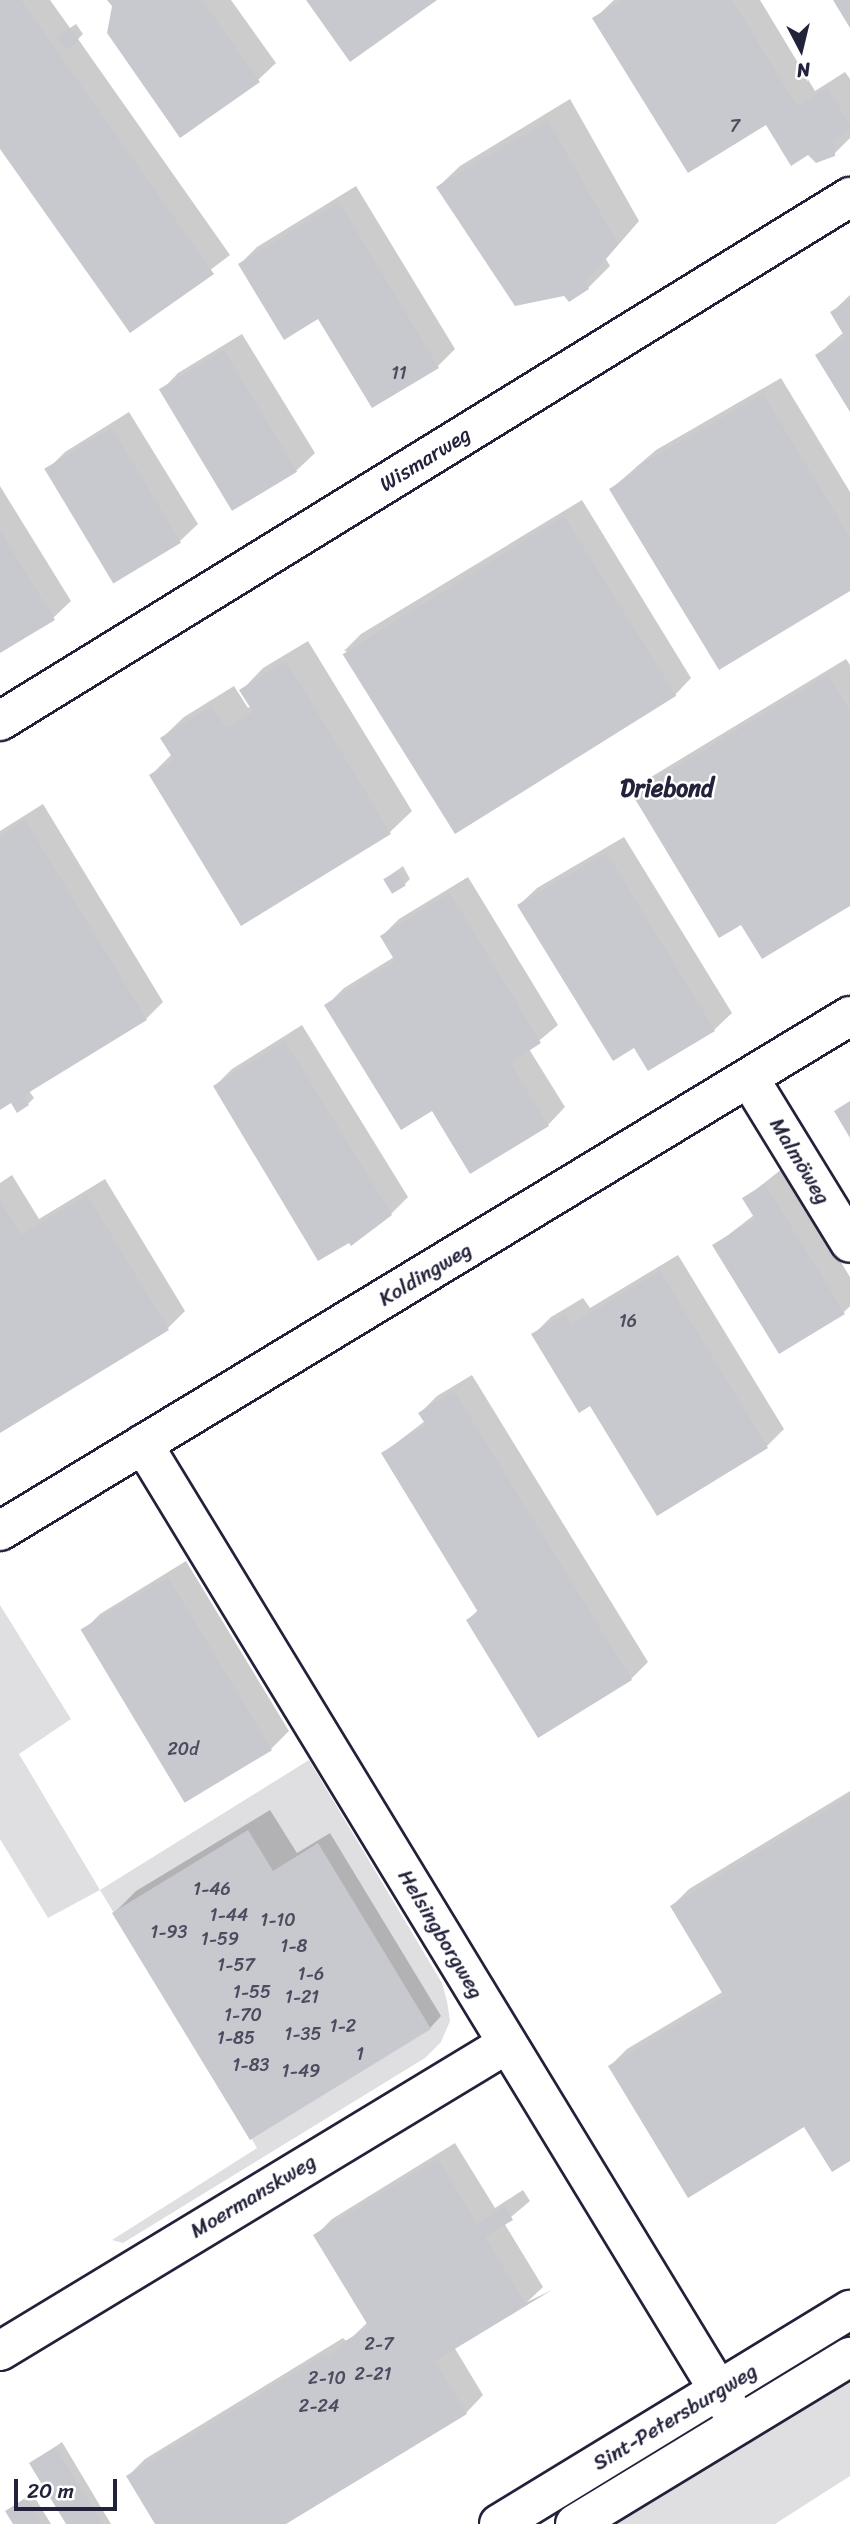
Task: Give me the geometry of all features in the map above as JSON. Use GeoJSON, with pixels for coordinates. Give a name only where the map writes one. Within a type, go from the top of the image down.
{"type":"FeatureCollection","features":[{"type":"Feature","properties":{"kind":"street","name":"Wismarweg"},"geometry":{"type":"LineString","coordinates":[[0,721],[850,197]]}},
{"type":"Feature","properties":{"kind":"street","name":"Koldingweg"},"geometry":{"type":"LineString","coordinates":[[0,1531],[850,1016]]}},
{"type":"Feature","properties":{"kind":"street","name":"Malmöweg"},"geometry":{"type":"LineString","coordinates":[[749,1078],[850,1243]]}},
{"type":"Feature","properties":{"kind":"street","name":"Helsingborgweg"},"geometry":{"type":"LineString","coordinates":[[143,1444],[739,2424]]}},
{"type":"Feature","properties":{"kind":"street","name":"Moermanskweg"},"geometry":{"type":"LineString","coordinates":[[0,2351],[507,2044]]}},
{"type":"Feature","properties":{"kind":"street","name":"Sint-Petersburgweg"},"geometry":{"type":"LineString","coordinates":[[499,2524],[850,2310]]}},
{"type":"Feature","properties":{"kind":"street","name":"Sint-Petersburgweg"},"geometry":{"type":"LineString","coordinates":[[576,2524],[850,2357]]}},
{"type":"Feature","properties":{"kind":"shaded area"},"geometry":{"type":"Polygon","coordinates":[[[0,1605],[71,1719],[19,1754],[100,1890],[48,1918],[0,1839],[0,1605]]]}},
{"type":"Feature","properties":{"kind":"shaded area"},"geometry":{"type":"Polygon","coordinates":[[[309,1760],[442,1983],[450,2021],[441,2042],[425,2058],[123,2243],[112,2240],[257,2148],[100,1890],[309,1760]]]}},
{"type":"Feature","properties":{"kind":"shaded area"},"geometry":{"type":"Polygon","coordinates":[[[850,2367],[850,2476],[775,2524],[596,2524],[850,2367]]]}},
{"type":"Feature","properties":{"kind":"building"},"geometry":{"type":"Polygon","coordinates":[[[0,0],[21,0],[214,274],[130,333],[0,149],[0,0]]]}},
{"type":"Feature","properties":{"kind":"building"},"geometry":{"type":"Polygon","coordinates":[[[107,0],[202,0],[260,82],[180,138],[107,33],[112,6],[107,0]]]}},
{"type":"Feature","properties":{"kind":"building"},"geometry":{"type":"Polygon","coordinates":[[[306,0],[437,0],[350,62],[306,0]]]}},
{"type":"Feature","properties":{"kind":"building"},"geometry":{"type":"Polygon","coordinates":[[[622,0],[732,0],[797,106],[828,88],[850,125],[850,130],[835,139],[835,156],[816,163],[808,155],[791,166],[766,125],[688,173],[592,18],[622,0]]]}},
{"type":"Feature","properties":{"kind":"building"},"geometry":{"type":"Polygon","coordinates":[[[833,0],[850,0],[850,28],[833,0]]]}},
{"type":"Feature","properties":{"kind":"building"},"geometry":{"type":"Polygon","coordinates":[[[70,28],[79,41],[67,50],[58,37],[70,28]]]}},
{"type":"Feature","properties":{"kind":"building"},"geometry":{"type":"Polygon","coordinates":[[[548,120],[618,244],[586,282],[589,289],[569,302],[564,296],[515,306],[436,187],[548,120]]]}},
{"type":"Feature","properties":{"kind":"building"},"geometry":{"type":"Polygon","coordinates":[[[339,202],[439,368],[372,408],[318,319],[284,340],[238,264],[339,202]]]}},
{"type":"Feature","properties":{"kind":"building"},"geometry":{"type":"Polygon","coordinates":[[[850,300],[850,412],[815,355],[845,337],[830,312],[850,300]]]}},
{"type":"Feature","properties":{"kind":"building"},"geometry":{"type":"Polygon","coordinates":[[[224,350],[297,472],[232,511],[159,389],[224,350]]]}},
{"type":"Feature","properties":{"kind":"building"},"geometry":{"type":"Polygon","coordinates":[[[763,394],[850,537],[850,591],[719,670],[609,489],[639,470],[636,467],[763,394]]]}},
{"type":"Feature","properties":{"kind":"building"},"geometry":{"type":"Polygon","coordinates":[[[112,428],[181,543],[113,584],[44,469],[112,428]]]}},
{"type":"Feature","properties":{"kind":"building"},"geometry":{"type":"Polygon","coordinates":[[[564,516],[676,696],[455,834],[343,654],[564,516]]]}},
{"type":"Feature","properties":{"kind":"building"},"geometry":{"type":"Polygon","coordinates":[[[0,531],[55,620],[0,653],[0,531]]]}},
{"type":"Feature","properties":{"kind":"building"},"geometry":{"type":"Polygon","coordinates":[[[286,661],[391,834],[241,926],[149,775],[174,760],[160,738],[212,706],[226,728],[253,712],[239,690],[286,661]]]}},
{"type":"Feature","properties":{"kind":"building"},"geometry":{"type":"Polygon","coordinates":[[[828,675],[850,710],[850,906],[762,959],[741,925],[719,938],[632,794],[828,675]]]}},
{"type":"Feature","properties":{"kind":"building"},"geometry":{"type":"Polygon","coordinates":[[[25,820],[147,1020],[23,1096],[29,1105],[17,1113],[11,1103],[0,1110],[0,836],[25,820]]]}},
{"type":"Feature","properties":{"kind":"building"},"geometry":{"type":"Polygon","coordinates":[[[607,853],[715,1031],[648,1071],[634,1048],[613,1061],[517,905],[607,853]]]}},
{"type":"Feature","properties":{"kind":"building"},"geometry":{"type":"Polygon","coordinates":[[[397,871],[406,886],[392,894],[383,879],[397,871]]]}},
{"type":"Feature","properties":{"kind":"building"},"geometry":{"type":"Polygon","coordinates":[[[450,893],[541,1043],[510,1063],[549,1126],[470,1174],[432,1111],[401,1130],[324,1005],[395,961],[380,936],[450,893]]]}},
{"type":"Feature","properties":{"kind":"building"},"geometry":{"type":"Polygon","coordinates":[[[285,1041],[392,1215],[351,1246],[349,1243],[318,1261],[213,1086],[285,1041]]]}},
{"type":"Feature","properties":{"kind":"building"},"geometry":{"type":"Polygon","coordinates":[[[850,1101],[850,1138],[834,1111],[850,1101]]]}},
{"type":"Feature","properties":{"kind":"building"},"geometry":{"type":"Polygon","coordinates":[[[765,1184],[845,1314],[779,1354],[712,1245],[755,1219],[742,1198],[765,1184]]]}},
{"type":"Feature","properties":{"kind":"building"},"geometry":{"type":"Polygon","coordinates":[[[87,1195],[169,1330],[0,1433],[0,1200],[21,1235],[87,1195]]]}},
{"type":"Feature","properties":{"kind":"building"},"geometry":{"type":"Polygon","coordinates":[[[660,1271],[768,1448],[657,1516],[590,1406],[579,1413],[531,1334],[565,1314],[572,1324],[660,1271]]]}},
{"type":"Feature","properties":{"kind":"building"},"geometry":{"type":"Polygon","coordinates":[[[454,1391],[632,1680],[538,1738],[466,1620],[478,1612],[381,1453],[426,1425],[418,1413],[454,1391]]]}},
{"type":"Feature","properties":{"kind":"building"},"geometry":{"type":"Polygon","coordinates":[[[168,1577],[272,1750],[185,1803],[81,1630],[168,1577]]]}},
{"type":"Feature","properties":{"kind":"building"},"geometry":{"type":"Polygon","coordinates":[[[850,1796],[850,2161],[832,2172],[804,2127],[688,2198],[608,2066],[724,1996],[670,1906],[850,1796]]]}},
{"type":"Feature","properties":{"kind":"building"},"geometry":{"type":"Polygon","coordinates":[[[248,1830],[273,1871],[318,1843],[431,2029],[250,2140],[112,1913],[248,1830]]]}},
{"type":"Feature","properties":{"kind":"building"},"geometry":{"type":"Polygon","coordinates":[[[438,2159],[477,2224],[505,2206],[513,2220],[485,2237],[525,2303],[552,2290],[435,2361],[467,2414],[286,2524],[155,2524],[126,2476],[325,2354],[330,2358],[345,2341],[369,2327],[313,2235],[438,2159]]]}},
{"type":"Feature","properties":{"kind":"building"},"geometry":{"type":"Polygon","coordinates":[[[55,2447],[103,2524],[66,2524],[29,2463],[55,2447]]]}},
{"type":"Feature","properties":{"kind":"building"},"geometry":{"type":"Polygon","coordinates":[[[26,2498],[42,2524],[13,2524],[5,2511],[26,2498]]]}},
{"type":"Feature","properties":{"kind":"district","name":"Driebond"},"geometry":{"type":"Point","coordinates":[667,789]}}]}
